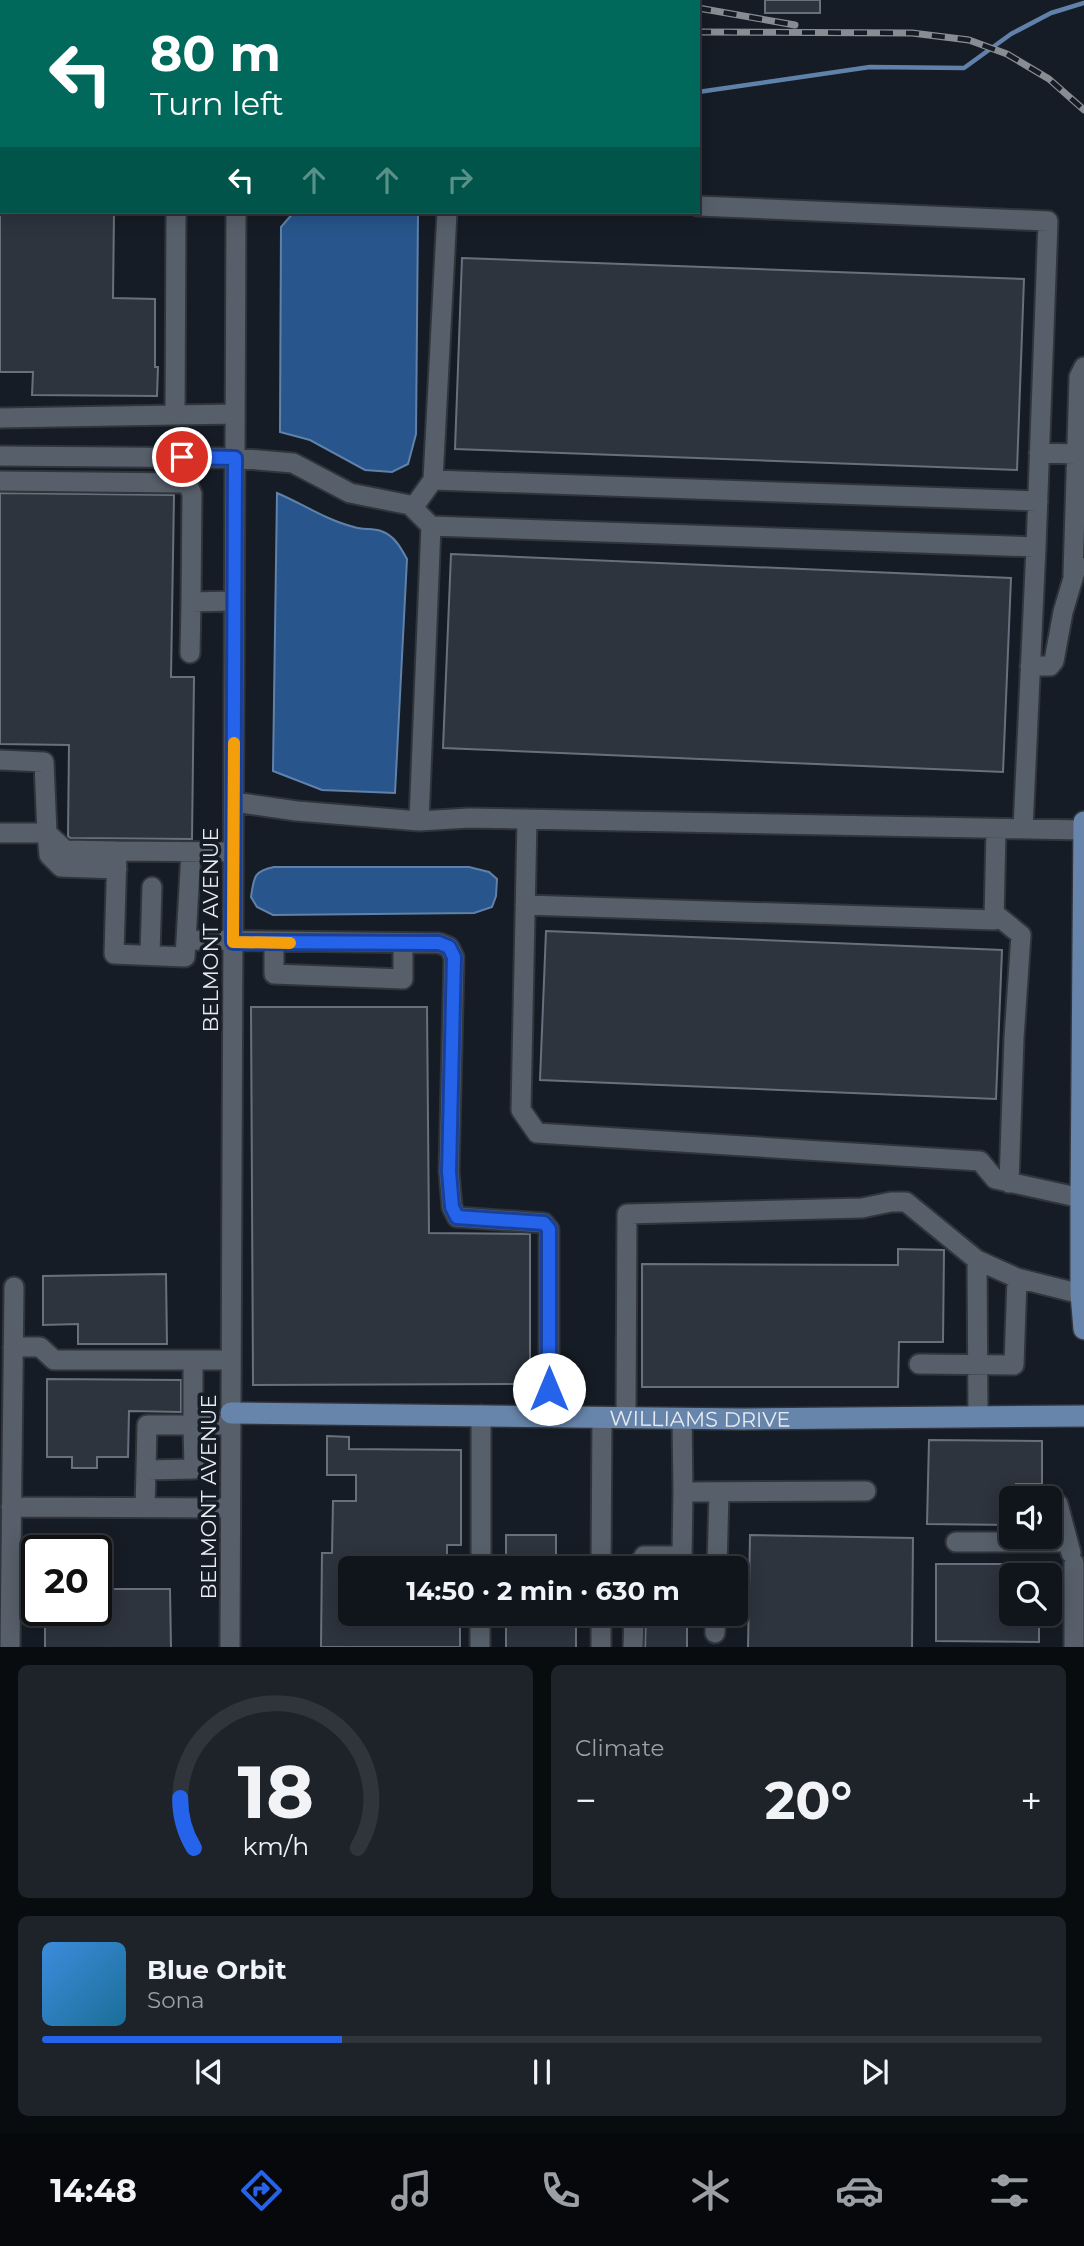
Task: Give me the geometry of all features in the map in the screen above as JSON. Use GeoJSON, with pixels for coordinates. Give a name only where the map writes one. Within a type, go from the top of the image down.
{"type":"FeatureCollection","features":[{"type":"Feature","properties":{"kind":"main road"},"geometry":{"type":"LineString","coordinates":[[1084,822],[1080,1198],[1084,1329]]}},
{"type":"Feature","properties":{"kind":"main road","name":"WILLIAMS DRIVE"},"geometry":{"type":"LineString","coordinates":[[231,1419],[481,1415],[682,1418],[1084,1416]]}},
{"type":"Feature","properties":{"kind":"street"},"geometry":{"type":"LineString","coordinates":[[700,206],[1048,221],[1023,829]]}},
{"type":"Feature","properties":{"kind":"street"},"geometry":{"type":"LineString","coordinates":[[175,415],[176,214]]}},
{"type":"Feature","properties":{"kind":"street","name":"BELMONT AVENUE"},"geometry":{"type":"LineString","coordinates":[[230,1647],[236,214]]}},
{"type":"Feature","properties":{"kind":"street"},"geometry":{"type":"LineString","coordinates":[[413,508],[433,480],[447,214]]}},
{"type":"Feature","properties":{"kind":"street"},"geometry":{"type":"LineString","coordinates":[[1073,575],[1079,377],[1084,367]]}},
{"type":"Feature","properties":{"kind":"street"},"geometry":{"type":"LineString","coordinates":[[0,418],[235,414]]}},
{"type":"Feature","properties":{"kind":"street"},"geometry":{"type":"LineString","coordinates":[[1040,453],[1077,454]]}},
{"type":"Feature","properties":{"kind":"street"},"geometry":{"type":"LineString","coordinates":[[0,456],[235,458],[293,463],[350,493],[410,505],[431,526],[1036,547]]}},
{"type":"Feature","properties":{"kind":"street"},"geometry":{"type":"LineString","coordinates":[[128,482],[129,457]]}},
{"type":"Feature","properties":{"kind":"street"},"geometry":{"type":"LineString","coordinates":[[433,480],[1038,501]]}},
{"type":"Feature","properties":{"kind":"street"},"geometry":{"type":"LineString","coordinates":[[0,481],[188,485],[191,489],[190,653]]}},
{"type":"Feature","properties":{"kind":"street"},"geometry":{"type":"LineString","coordinates":[[419,821],[431,526]]}},
{"type":"Feature","properties":{"kind":"street"},"geometry":{"type":"LineString","coordinates":[[1030,666],[1050,666],[1054,661],[1073,575],[1084,551]]}},
{"type":"Feature","properties":{"kind":"street"},"geometry":{"type":"LineString","coordinates":[[191,602],[234,601]]}},
{"type":"Feature","properties":{"kind":"street"},"geometry":{"type":"LineString","coordinates":[[0,760],[44,762],[47,833]]}},
{"type":"Feature","properties":{"kind":"street"},"geometry":{"type":"LineString","coordinates":[[234,802],[297,811],[419,821],[468,818],[1083,830]]}},
{"type":"Feature","properties":{"kind":"street"},"geometry":{"type":"LineString","coordinates":[[527,819],[522,1110],[537,1133],[980,1161],[995,1179],[1080,1198]]}},
{"type":"Feature","properties":{"kind":"street"},"geometry":{"type":"LineString","coordinates":[[524,905],[994,920],[996,829]]}},
{"type":"Feature","properties":{"kind":"street"},"geometry":{"type":"LineString","coordinates":[[0,833],[47,833],[65,850],[117,860],[191,852],[233,852]]}},
{"type":"Feature","properties":{"kind":"street"},"geometry":{"type":"LineString","coordinates":[[117,860],[114,954],[185,957],[191,852]]}},
{"type":"Feature","properties":{"kind":"street"},"geometry":{"type":"LineString","coordinates":[[150,955],[152,887]]}},
{"type":"Feature","properties":{"kind":"street"},"geometry":{"type":"LineString","coordinates":[[994,913],[1021,935],[1009,1183]]}},
{"type":"Feature","properties":{"kind":"street"},"geometry":{"type":"LineString","coordinates":[[186,940],[439,943],[449,947],[454,957],[449,1172],[452,1207],[457,1217],[544,1223],[549,1229],[549,1416]]}},
{"type":"Feature","properties":{"kind":"street"},"geometry":{"type":"LineString","coordinates":[[274,943],[274,974],[403,979],[403,943]]}},
{"type":"Feature","properties":{"kind":"street"},"geometry":{"type":"LineString","coordinates":[[626,1417],[628,1214],[862,1208],[906,1202],[977,1261],[1017,1278],[1081,1294]]}},
{"type":"Feature","properties":{"kind":"street"},"geometry":{"type":"LineString","coordinates":[[977,1261],[978,1417]]}},
{"type":"Feature","properties":{"kind":"street"},"geometry":{"type":"LineString","coordinates":[[919,1364],[1014,1365],[1017,1278]]}},
{"type":"Feature","properties":{"kind":"street"},"geometry":{"type":"LineString","coordinates":[[10,1647],[5,1566],[14,1287]]}},
{"type":"Feature","properties":{"kind":"street"},"geometry":{"type":"LineString","coordinates":[[13,1347],[40,1347],[54,1360],[231,1360]]}},
{"type":"Feature","properties":{"kind":"street"},"geometry":{"type":"LineString","coordinates":[[146,1470],[194,1469],[193,1360]]}},
{"type":"Feature","properties":{"kind":"street"},"geometry":{"type":"LineString","coordinates":[[481,1415],[481,1556]]}},
{"type":"Feature","properties":{"kind":"street"},"geometry":{"type":"LineString","coordinates":[[601,1556],[602,1417]]}},
{"type":"Feature","properties":{"kind":"street"},"geometry":{"type":"LineString","coordinates":[[682,1418],[682,1556]]}},
{"type":"Feature","properties":{"kind":"street"},"geometry":{"type":"LineString","coordinates":[[145,1507],[146,1425],[193,1425],[231,1419]]}},
{"type":"Feature","properties":{"kind":"street"},"geometry":{"type":"LineString","coordinates":[[683,1492],[866,1491]]}},
{"type":"Feature","properties":{"kind":"street"},"geometry":{"type":"LineString","coordinates":[[717,1556],[719,1492]]}},
{"type":"Feature","properties":{"kind":"street"},"geometry":{"type":"LineString","coordinates":[[8,1494],[145,1507],[230,1508]]}},
{"type":"Feature","properties":{"kind":"street"},"geometry":{"type":"LineString","coordinates":[[1062,1519],[1068,1542],[1079,1561],[1074,1647]]}},
{"type":"Feature","properties":{"kind":"street"},"geometry":{"type":"LineString","coordinates":[[956,1542],[1068,1542]]}},
{"type":"Feature","properties":{"kind":"street"},"geometry":{"type":"LineString","coordinates":[[480,1626],[480,1647]]}},
{"type":"Feature","properties":{"kind":"street"},"geometry":{"type":"LineString","coordinates":[[601,1626],[601,1647]]}},
{"type":"Feature","properties":{"kind":"street"},"geometry":{"type":"LineString","coordinates":[[633,1647],[634,1626]]}},
{"type":"Feature","properties":{"kind":"water"},"geometry":{"type":"Polygon","coordinates":[[[292,214],[418,214],[416,434],[408,464],[392,472],[365,470],[310,440],[280,432],[281,227],[292,214]]]}},
{"type":"Feature","properties":{"kind":"water"},"geometry":{"type":"Polygon","coordinates":[[[277,493],[344,524],[386,533],[397,542],[407,559],[395,793],[322,790],[273,771],[277,493]]]}},
{"type":"Feature","properties":{"kind":"water"},"geometry":{"type":"Polygon","coordinates":[[[274,867],[469,867],[489,872],[497,879],[496,896],[492,907],[474,913],[273,915],[257,907],[251,897],[258,873],[274,867]]]}},
{"type":"Feature","properties":{"kind":"building"},"geometry":{"type":"Polygon","coordinates":[[[765,0],[820,0],[820,13],[765,13],[765,0]]]}},
{"type":"Feature","properties":{"kind":"building"},"geometry":{"type":"Polygon","coordinates":[[[0,214],[114,214],[113,298],[155,299],[157,396],[32,395],[33,372],[0,372],[0,214]]]}},
{"type":"Feature","properties":{"kind":"building"},"geometry":{"type":"Polygon","coordinates":[[[462,258],[1024,279],[1017,470],[455,449],[462,258]]]}},
{"type":"Feature","properties":{"kind":"building"},"geometry":{"type":"Polygon","coordinates":[[[0,493],[174,495],[171,677],[194,677],[192,839],[70,838],[69,745],[0,744],[0,493]]]}},
{"type":"Feature","properties":{"kind":"building"},"geometry":{"type":"Polygon","coordinates":[[[451,554],[1011,578],[1003,772],[443,748],[451,554]]]}},
{"type":"Feature","properties":{"kind":"building"},"geometry":{"type":"Polygon","coordinates":[[[546,931],[1002,950],[996,1099],[540,1080],[546,931]]]}},
{"type":"Feature","properties":{"kind":"building"},"geometry":{"type":"Polygon","coordinates":[[[251,1007],[427,1007],[429,1233],[530,1234],[530,1384],[253,1385],[251,1007]]]}},
{"type":"Feature","properties":{"kind":"building"},"geometry":{"type":"Polygon","coordinates":[[[898,1249],[944,1250],[943,1342],[899,1342],[898,1387],[642,1387],[642,1264],[898,1265],[898,1249]]]}},
{"type":"Feature","properties":{"kind":"building"},"geometry":{"type":"Polygon","coordinates":[[[166,1274],[167,1344],[78,1344],[78,1324],[43,1325],[43,1276],[166,1274]]]}},
{"type":"Feature","properties":{"kind":"building"},"geometry":{"type":"Polygon","coordinates":[[[47,1379],[181,1380],[181,1412],[129,1411],[128,1457],[97,1457],[97,1468],[72,1468],[72,1457],[47,1457],[47,1379]]]}},
{"type":"Feature","properties":{"kind":"building"},"geometry":{"type":"Polygon","coordinates":[[[327,1436],[349,1437],[349,1449],[461,1450],[461,1545],[447,1545],[447,1556],[338,1556],[338,1626],[460,1626],[460,1647],[321,1647],[322,1553],[332,1553],[333,1501],[356,1501],[356,1475],[327,1475],[327,1436]]]}},
{"type":"Feature","properties":{"kind":"building"},"geometry":{"type":"Polygon","coordinates":[[[929,1440],[1042,1441],[1042,1484],[999,1486],[999,1525],[927,1524],[929,1440]]]}},
{"type":"Feature","properties":{"kind":"building"},"geometry":{"type":"Polygon","coordinates":[[[506,1535],[556,1535],[556,1555],[576,1555],[576,1556],[506,1556],[506,1535]]]}},
{"type":"Feature","properties":{"kind":"building"},"geometry":{"type":"Polygon","coordinates":[[[750,1535],[913,1538],[912,1647],[748,1647],[750,1535]]]}},
{"type":"Feature","properties":{"kind":"building"},"geometry":{"type":"Polygon","coordinates":[[[936,1564],[999,1564],[999,1626],[1039,1626],[1039,1642],[936,1641],[936,1564]]]}},
{"type":"Feature","properties":{"kind":"building"},"geometry":{"type":"Polygon","coordinates":[[[112,1589],[170,1589],[171,1647],[45,1647],[45,1626],[112,1626],[112,1589]]]}},
{"type":"Feature","properties":{"kind":"building"},"geometry":{"type":"Polygon","coordinates":[[[506,1626],[576,1626],[576,1647],[506,1647],[506,1626]]]}},
{"type":"Feature","properties":{"kind":"building"},"geometry":{"type":"Polygon","coordinates":[[[646,1626],[687,1626],[687,1647],[645,1647],[646,1626]]]}},
{"type":"Feature","properties":{"kind":"waterway"},"geometry":{"type":"LineString","coordinates":[[700,92],[870,67],[964,68],[1011,34],[1051,13],[1084,3]]}},
{"type":"Feature","properties":{"kind":"railway"},"geometry":{"type":"LineString","coordinates":[[700,8],[795,25]]}},
{"type":"Feature","properties":{"kind":"railway"},"geometry":{"type":"LineString","coordinates":[[700,32],[912,33],[969,40],[1007,54],[1049,79],[1084,110]]}},
{"type":"Feature","properties":{"kind":"slow traffic"},"geometry":{"type":"LineString","coordinates":[[234,743],[233,942],[290,943]]}},
{"type":"Feature","properties":{"kind":"route"},"geometry":{"type":"LineString","coordinates":[[182,457],[235,458],[233,942],[439,943],[449,947],[454,957],[449,1172],[452,1207],[457,1217],[544,1223],[549,1229],[549,1389]]}}]}
